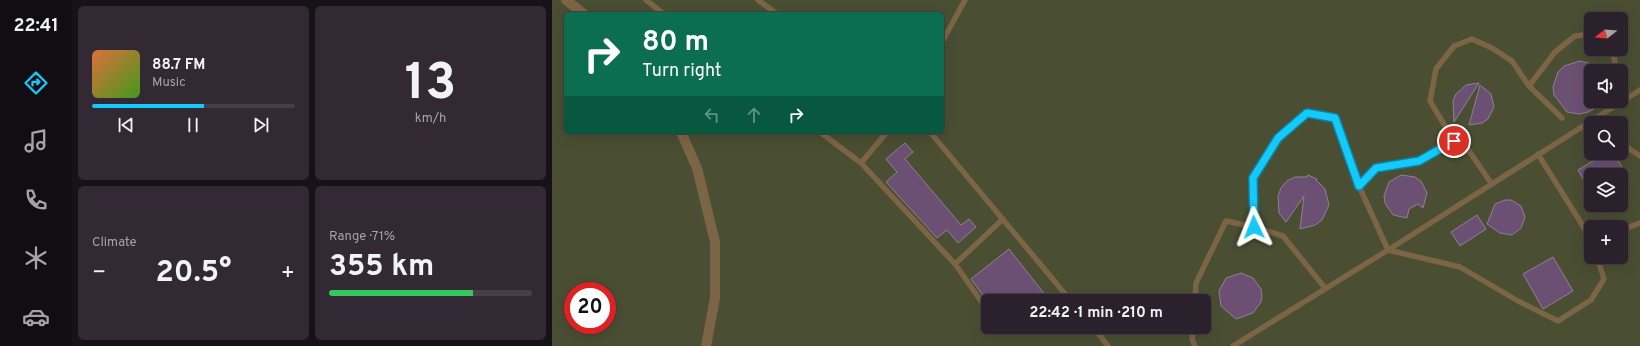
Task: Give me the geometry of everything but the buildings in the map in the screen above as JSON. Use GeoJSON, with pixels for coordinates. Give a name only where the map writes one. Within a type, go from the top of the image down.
{"type":"FeatureCollection","features":[{"type":"Feature","properties":{"kind":"street"},"geometry":{"type":"LineString","coordinates":[[566,0],[581,12]]}},
{"type":"Feature","properties":{"kind":"street"},"geometry":{"type":"LineString","coordinates":[[682,134],[697,168],[715,242],[715,298],[706,346]]}},
{"type":"Feature","properties":{"kind":"lane"},"geometry":{"type":"LineString","coordinates":[[646,0],[661,12]]}},
{"type":"Feature","properties":{"kind":"lane"},"geometry":{"type":"LineString","coordinates":[[758,0],[774,12]]}},
{"type":"Feature","properties":{"kind":"lane"},"geometry":{"type":"LineString","coordinates":[[944,38],[964,0]]}},
{"type":"Feature","properties":{"kind":"lane"},"geometry":{"type":"LineString","coordinates":[[1529,86],[1555,52],[1575,36],[1584,35]]}},
{"type":"Feature","properties":{"kind":"lane"},"geometry":{"type":"LineString","coordinates":[[1492,183],[1465,145],[1454,141],[1430,101],[1436,69],[1454,46],[1472,39],[1492,48],[1512,61],[1529,86],[1562,118]]}},
{"type":"Feature","properties":{"kind":"lane"},"geometry":{"type":"LineString","coordinates":[[1628,98],[1640,90]]}},
{"type":"Feature","properties":{"kind":"lane"},"geometry":{"type":"LineString","coordinates":[[1233,346],[1388,250],[1611,108]]}},
{"type":"Feature","properties":{"kind":"lane"},"geometry":{"type":"LineString","coordinates":[[1254,227],[1253,178],[1278,138],[1307,113],[1335,118],[1359,186],[1388,250]]}},
{"type":"Feature","properties":{"kind":"lane"},"geometry":{"type":"LineString","coordinates":[[823,134],[861,163],[955,264],[981,301]]}},
{"type":"Feature","properties":{"kind":"lane"},"geometry":{"type":"LineString","coordinates":[[861,163],[885,134]]}},
{"type":"Feature","properties":{"kind":"lane"},"geometry":{"type":"LineString","coordinates":[[932,134],[1065,294]]}},
{"type":"Feature","properties":{"kind":"lane"},"geometry":{"type":"LineString","coordinates":[[1359,186],[1376,168],[1419,161],[1454,141]]}},
{"type":"Feature","properties":{"kind":"lane"},"geometry":{"type":"LineString","coordinates":[[1628,148],[1640,156]]}},
{"type":"Feature","properties":{"kind":"lane"},"geometry":{"type":"LineString","coordinates":[[1538,154],[1584,228]]}},
{"type":"Feature","properties":{"kind":"lane"},"geometry":{"type":"LineString","coordinates":[[955,264],[1003,219]]}},
{"type":"Feature","properties":{"kind":"lane"},"geometry":{"type":"LineString","coordinates":[[1195,294],[1196,283],[1226,221],[1254,227],[1283,236],[1325,288]]}},
{"type":"Feature","properties":{"kind":"lane"},"geometry":{"type":"LineString","coordinates":[[1628,227],[1640,223]]}},
{"type":"Feature","properties":{"kind":"lane"},"geometry":{"type":"LineString","coordinates":[[1388,250],[1460,267],[1518,301],[1558,321],[1590,300],[1604,278],[1599,264]]}},
{"type":"Feature","properties":{"kind":"lane"},"geometry":{"type":"LineString","coordinates":[[1099,334],[1108,346]]}},
{"type":"Feature","properties":{"kind":"lane"},"geometry":{"type":"LineString","coordinates":[[1192,334],[1192,340],[1195,346]]}},
{"type":"Feature","properties":{"kind":"green space"},"geometry":{"type":"Polygon","coordinates":[[[552,0],[1640,0],[1640,346],[552,346],[552,0]]]}},
{"type":"Feature","properties":{"kind":"route"},"geometry":{"type":"LineString","coordinates":[[1254,227],[1253,178],[1278,138],[1307,113],[1335,118],[1359,186],[1376,168],[1419,161],[1454,141]]}}]}
